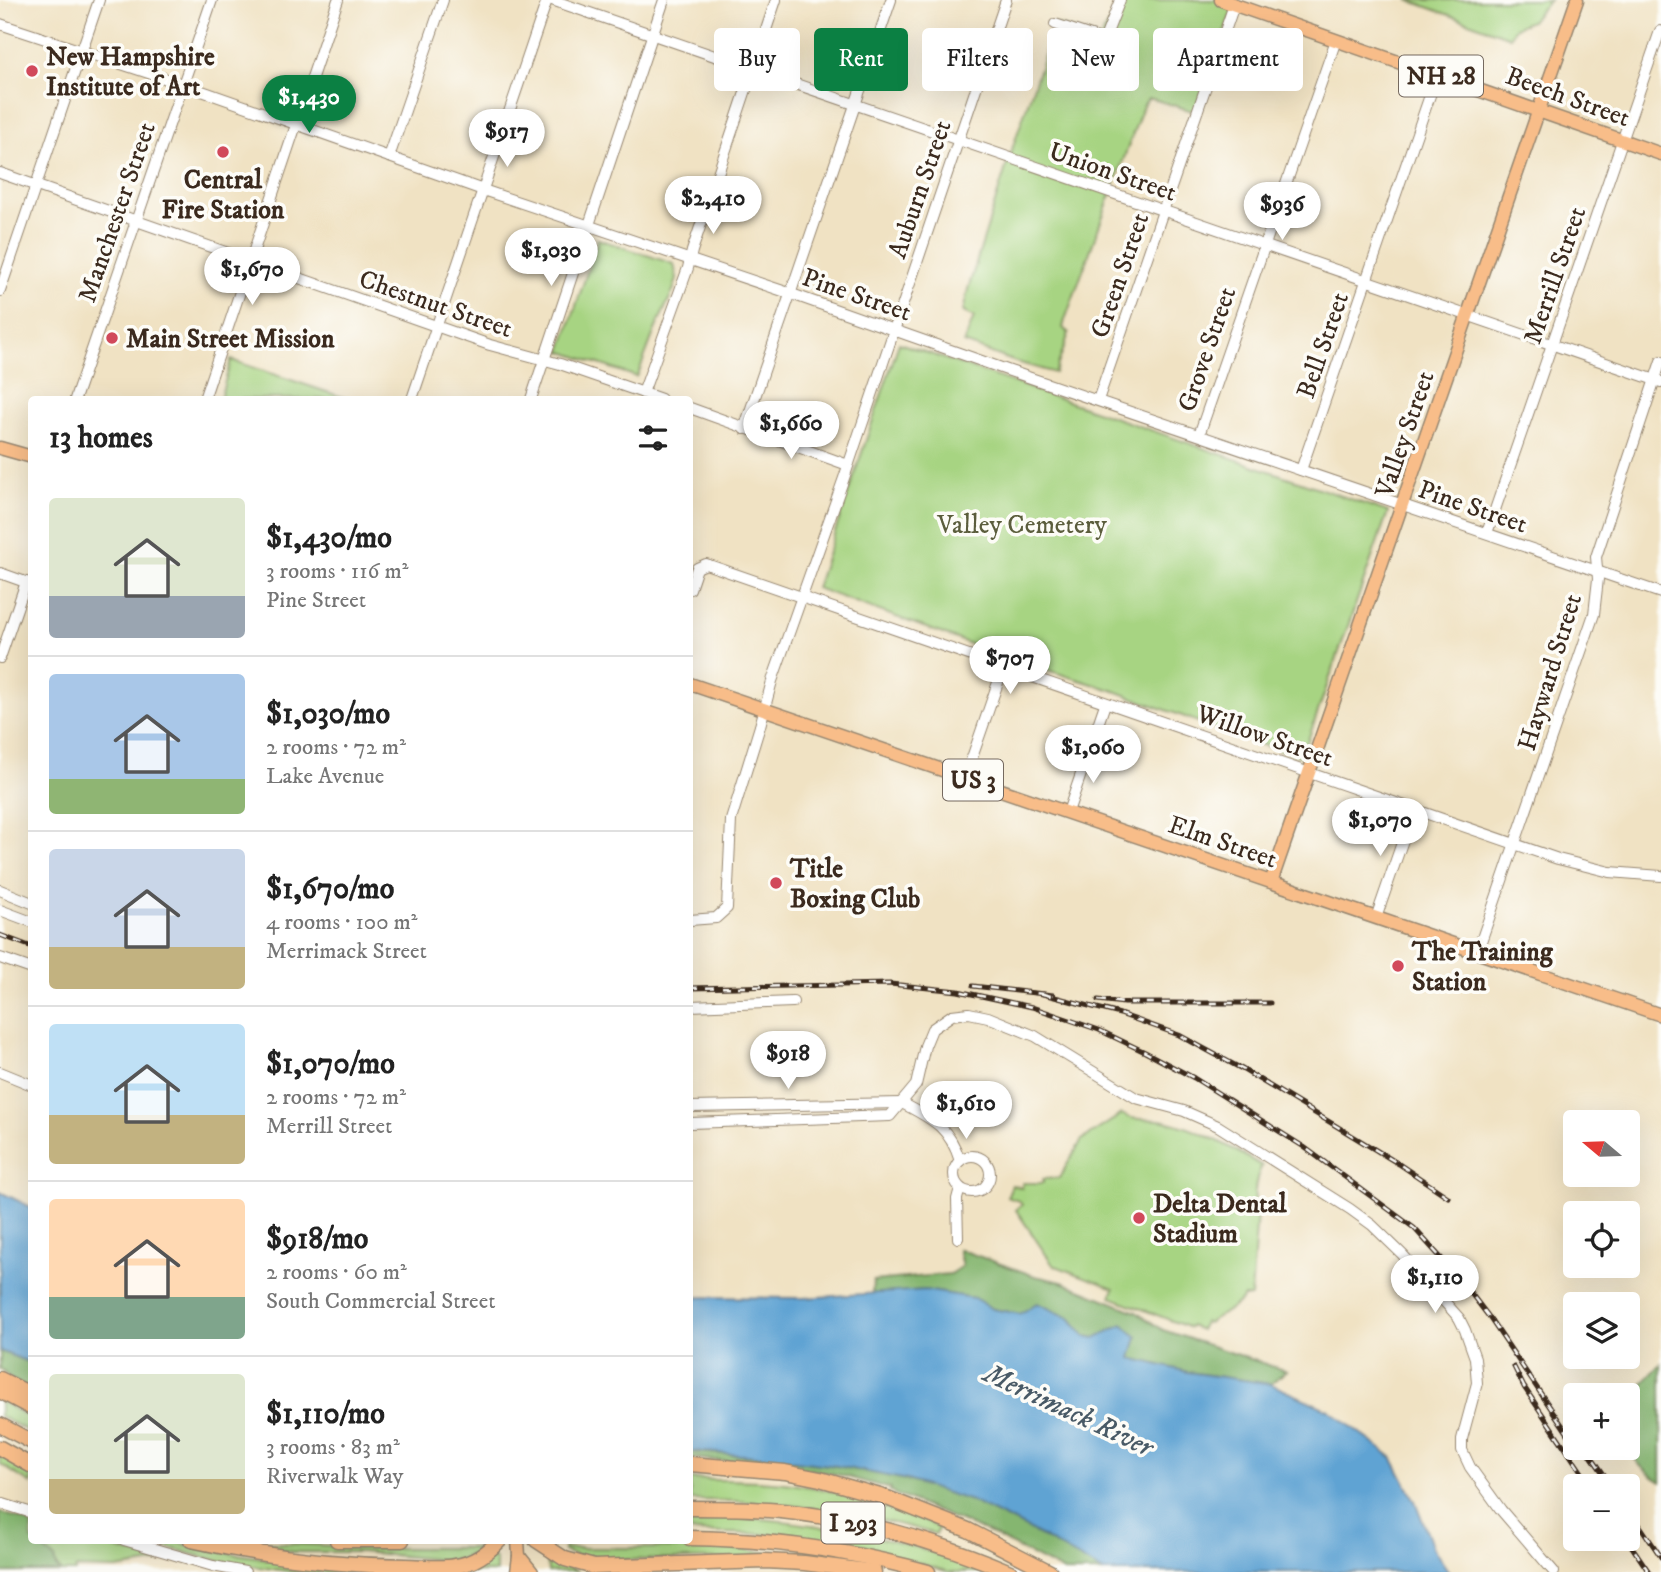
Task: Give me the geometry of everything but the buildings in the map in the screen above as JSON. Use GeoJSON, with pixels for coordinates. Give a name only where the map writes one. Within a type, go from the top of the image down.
{"type":"FeatureCollection","features":[{"type":"Feature","properties":{"kind":"highway"},"geometry":{"type":"LineString","coordinates":[[0,1379],[28,1393]]}},
{"type":"Feature","properties":{"kind":"highway"},"geometry":{"type":"LineString","coordinates":[[0,1391],[28,1406]]}},
{"type":"Feature","properties":{"kind":"highway"},"geometry":{"type":"LineString","coordinates":[[0,1425],[28,1440]]}},
{"type":"Feature","properties":{"kind":"highway"},"geometry":{"type":"LineString","coordinates":[[0,1448],[28,1464]]}},
{"type":"Feature","properties":{"kind":"highway"},"geometry":{"type":"LineString","coordinates":[[693,1464],[785,1472],[887,1498],[968,1531],[1050,1572]]}},
{"type":"Feature","properties":{"kind":"highway","name":"I 293"},"geometry":{"type":"LineString","coordinates":[[693,1508],[781,1511],[839,1520],[945,1548],[1010,1572]]}},
{"type":"Feature","properties":{"kind":"highway","name":"I 293"},"geometry":{"type":"LineString","coordinates":[[693,1538],[763,1541],[849,1552],[928,1572]]}},
{"type":"Feature","properties":{"kind":"highway"},"geometry":{"type":"LineString","coordinates":[[212,1544],[254,1552],[378,1565],[453,1567],[474,1561],[496,1544]]}},
{"type":"Feature","properties":{"kind":"highway"},"geometry":{"type":"LineString","coordinates":[[542,1544],[588,1570],[765,1562],[804,1563],[874,1572]]}},
{"type":"Feature","properties":{"kind":"highway"},"geometry":{"type":"LineString","coordinates":[[378,1565],[407,1572]]}},
{"type":"Feature","properties":{"kind":"main road","name":"Beech Street"},"geometry":{"type":"LineString","coordinates":[[1221,0],[1661,154]]}},
{"type":"Feature","properties":{"kind":"main road","name":"Valley Street"},"geometry":{"type":"LineString","coordinates":[[1271,882],[1577,0]]}},
{"type":"Feature","properties":{"kind":"main road"},"geometry":{"type":"LineString","coordinates":[[0,448],[28,456]]}},
{"type":"Feature","properties":{"kind":"main road","name":"Elm Street"},"geometry":{"type":"LineString","coordinates":[[693,685],[1661,1015]]}},
{"type":"Feature","properties":{"kind":"main road"},"geometry":{"type":"LineString","coordinates":[[517,1572],[518,1544]]}},
{"type":"Feature","properties":{"kind":"main road"},"geometry":{"type":"LineString","coordinates":[[519,1556],[532,1572]]}},
{"type":"Feature","properties":{"kind":"street"},"geometry":{"type":"LineString","coordinates":[[0,291],[99,0]]}},
{"type":"Feature","properties":{"kind":"street","name":"Manchester Street"},"geometry":{"type":"LineString","coordinates":[[76,396],[212,0]]}},
{"type":"Feature","properties":{"kind":"street"},"geometry":{"type":"LineString","coordinates":[[205,396],[338,0]]}},
{"type":"Feature","properties":{"kind":"street"},"geometry":{"type":"LineString","coordinates":[[389,157],[443,0]]}},
{"type":"Feature","properties":{"kind":"street"},"geometry":{"type":"LineString","coordinates":[[412,396],[550,0]]}},
{"type":"Feature","properties":{"kind":"street","name":"Union Street"},"geometry":{"type":"LineString","coordinates":[[550,0],[714,55]]}},
{"type":"Feature","properties":{"kind":"street"},"geometry":{"type":"LineString","coordinates":[[532,396],[664,0]]}},
{"type":"Feature","properties":{"kind":"street"},"geometry":{"type":"LineString","coordinates":[[767,28],[776,0]]}},
{"type":"Feature","properties":{"kind":"street"},"geometry":{"type":"LineString","coordinates":[[744,429],[891,0]]}},
{"type":"Feature","properties":{"kind":"street","name":"Auburn Street"},"geometry":{"type":"LineString","coordinates":[[693,920],[716,918],[727,908],[731,820],[772,681],[1006,0]]}},
{"type":"Feature","properties":{"kind":"street"},"geometry":{"type":"LineString","coordinates":[[1055,24],[1105,38],[1120,0]]}},
{"type":"Feature","properties":{"kind":"street","name":"Green Street"},"geometry":{"type":"LineString","coordinates":[[1098,400],[1234,5]]}},
{"type":"Feature","properties":{"kind":"street","name":"Pine Street"},"geometry":{"type":"LineString","coordinates":[[0,24],[182,84],[483,190],[1661,593]]}},
{"type":"Feature","properties":{"kind":"street","name":"Merrill Street"},"geometry":{"type":"LineString","coordinates":[[1487,533],[1660,31]]}},
{"type":"Feature","properties":{"kind":"street","name":"Grove Street"},"geometry":{"type":"LineString","coordinates":[[1199,435],[1336,40]]}},
{"type":"Feature","properties":{"kind":"street","name":"Bell Street"},"geometry":{"type":"LineString","coordinates":[[1301,470],[1437,75]]}},
{"type":"Feature","properties":{"kind":"street","name":"Union Street"},"geometry":{"type":"LineString","coordinates":[[800,85],[1658,381]]}},
{"type":"Feature","properties":{"kind":"street"},"geometry":{"type":"LineString","coordinates":[[643,393],[746,91]]}},
{"type":"Feature","properties":{"kind":"street","name":"Chestnut Street"},"geometry":{"type":"LineString","coordinates":[[0,173],[436,326],[652,396]]}},
{"type":"Feature","properties":{"kind":"street","name":"Hayward Street"},"geometry":{"type":"LineString","coordinates":[[1477,953],[1594,614],[1597,570],[1595,557],[1658,381],[1661,361]]}},
{"type":"Feature","properties":{"kind":"street"},"geometry":{"type":"LineString","coordinates":[[693,409],[848,465]]}},
{"type":"Feature","properties":{"kind":"street","name":"Willow Street"},"geometry":{"type":"LineString","coordinates":[[693,582],[700,565],[706,564],[1515,844],[1594,869],[1661,876]]}},
{"type":"Feature","properties":{"kind":"street"},"geometry":{"type":"LineString","coordinates":[[0,573],[28,583]]}},
{"type":"Feature","properties":{"kind":"street"},"geometry":{"type":"LineString","coordinates":[[0,658],[28,586]]}},
{"type":"Feature","properties":{"kind":"street"},"geometry":{"type":"LineString","coordinates":[[965,778],[1003,668]]}},
{"type":"Feature","properties":{"kind":"street"},"geometry":{"type":"LineString","coordinates":[[1068,813],[1105,704]]}},
{"type":"Feature","properties":{"kind":"street"},"geometry":{"type":"LineString","coordinates":[[1376,918],[1414,808]]}},
{"type":"Feature","properties":{"kind":"street"},"geometry":{"type":"LineString","coordinates":[[0,890],[28,901]]}},
{"type":"Feature","properties":{"kind":"street"},"geometry":{"type":"LineString","coordinates":[[0,909],[28,921]]}},
{"type":"Feature","properties":{"kind":"street"},"geometry":{"type":"LineString","coordinates":[[0,958],[28,968]]}},
{"type":"Feature","properties":{"kind":"street"},"geometry":{"type":"LineString","coordinates":[[693,1006],[793,1003]]}},
{"type":"Feature","properties":{"kind":"street"},"geometry":{"type":"LineString","coordinates":[[693,1123],[890,1116],[916,1085],[926,1040],[937,1024],[960,1013],[988,1017],[1035,1036],[1136,1098],[1184,1111],[1229,1131],[1322,1189],[1372,1225],[1459,1318],[1475,1359],[1477,1383],[1462,1439],[1462,1450],[1470,1467],[1501,1510],[1554,1572]]}},
{"type":"Feature","properties":{"kind":"street"},"geometry":{"type":"LineString","coordinates":[[0,1072],[28,1083]]}},
{"type":"Feature","properties":{"kind":"street"},"geometry":{"type":"LineString","coordinates":[[693,1107],[902,1103],[942,1127],[950,1136],[960,1161]]}},
{"type":"Feature","properties":{"kind":"street"},"geometry":{"type":"LineString","coordinates":[[958,1238],[957,1199],[960,1188],[954,1174],[960,1161],[970,1156],[986,1163],[990,1172],[988,1183],[980,1190],[970,1192],[960,1188]]}},
{"type":"Feature","properties":{"kind":"street"},"geometry":{"type":"LineString","coordinates":[[0,1503],[28,1512]]}},
{"type":"Feature","properties":{"kind":"street"},"geometry":{"type":"LineString","coordinates":[[138,1544],[213,1566],[245,1572]]}},
{"type":"Feature","properties":{"kind":"green space"},"geometry":{"type":"Polygon","coordinates":[[[1120,0],[1221,0],[1234,5],[1226,28],[1153,28],[1153,91],[1203,91],[1196,112],[1153,99],[1148,99],[1143,106],[1065,320],[1063,328],[1069,333],[1055,373],[964,343],[974,317],[963,312],[1009,158],[1047,47],[1047,91],[1139,91],[1139,28],[1106,28],[1120,0]]]}},
{"type":"Feature","properties":{"kind":"green space"},"geometry":{"type":"Polygon","coordinates":[[[1408,0],[1550,0],[1531,21],[1514,28],[1510,37],[1408,0]]]}},
{"type":"Feature","properties":{"kind":"green space"},"geometry":{"type":"Polygon","coordinates":[[[598,239],[674,264],[677,279],[637,377],[561,351],[598,239]]]}},
{"type":"Feature","properties":{"kind":"green space","name":"Valley Cemetery"},"geometry":{"type":"Polygon","coordinates":[[[899,343],[1388,512],[1302,757],[1250,741],[1112,690],[1009,658],[816,588],[899,343]]]}},
{"type":"Feature","properties":{"kind":"green space"},"geometry":{"type":"Polygon","coordinates":[[[231,360],[339,396],[221,396],[231,360]]]}},
{"type":"Feature","properties":{"kind":"green space","name":"Delta Dental Stadium"},"geometry":{"type":"Polygon","coordinates":[[[1122,1114],[1137,1119],[1165,1121],[1191,1129],[1262,1166],[1255,1190],[1257,1213],[1251,1297],[1243,1297],[1242,1301],[1208,1323],[1204,1322],[1200,1330],[1111,1297],[1114,1288],[1053,1265],[1016,1210],[1022,1205],[1019,1201],[1007,1197],[1012,1185],[1022,1188],[1023,1183],[1043,1183],[1043,1179],[1059,1178],[1082,1140],[1122,1114]]]}},
{"type":"Feature","properties":{"kind":"green space"},"geometry":{"type":"Polygon","coordinates":[[[958,1249],[1035,1276],[1062,1282],[1136,1312],[1163,1330],[1286,1371],[1271,1384],[1188,1372],[1130,1358],[1137,1337],[1085,1336],[1070,1318],[993,1309],[973,1298],[925,1290],[872,1294],[873,1281],[950,1274],[962,1266],[958,1249]]]}},
{"type":"Feature","properties":{"kind":"green space"},"geometry":{"type":"Polygon","coordinates":[[[0,1351],[28,1362],[28,1388],[13,1381],[0,1369],[0,1351]]]}},
{"type":"Feature","properties":{"kind":"green space"},"geometry":{"type":"Polygon","coordinates":[[[1661,1364],[1661,1482],[1636,1460],[1640,1460],[1640,1386],[1661,1364]]]}},
{"type":"Feature","properties":{"kind":"green space"},"geometry":{"type":"Polygon","coordinates":[[[0,1401],[28,1416],[28,1431],[0,1416],[0,1401]]]}},
{"type":"Feature","properties":{"kind":"green space"},"geometry":{"type":"Polygon","coordinates":[[[693,1452],[826,1464],[932,1487],[1008,1517],[1104,1572],[1064,1572],[987,1532],[890,1492],[891,1489],[806,1469],[693,1458],[693,1452]]]}},
{"type":"Feature","properties":{"kind":"green space"},"geometry":{"type":"Polygon","coordinates":[[[0,1454],[28,1470],[28,1482],[0,1464],[0,1454]]]}},
{"type":"Feature","properties":{"kind":"green space"},"geometry":{"type":"Polygon","coordinates":[[[693,1479],[785,1483],[817,1488],[870,1502],[939,1527],[936,1534],[814,1508],[693,1500],[693,1479]]]}},
{"type":"Feature","properties":{"kind":"green space"},"geometry":{"type":"Polygon","coordinates":[[[0,1512],[28,1522],[28,1544],[37,1544],[54,1558],[56,1567],[62,1572],[0,1572],[0,1512]]]}},
{"type":"Feature","properties":{"kind":"green space"},"geometry":{"type":"Polygon","coordinates":[[[693,1516],[763,1519],[841,1530],[918,1548],[986,1572],[949,1572],[905,1559],[813,1540],[761,1534],[693,1532],[693,1516]]]}},
{"type":"Feature","properties":{"kind":"green space"},"geometry":{"type":"Polygon","coordinates":[[[37,1544],[100,1544],[161,1562],[116,1569],[76,1568],[75,1572],[62,1572],[37,1544]]]}},
{"type":"Feature","properties":{"kind":"green space"},"geometry":{"type":"Polygon","coordinates":[[[155,1544],[183,1544],[351,1572],[294,1572],[222,1562],[155,1544]]]}},
{"type":"Feature","properties":{"kind":"green space"},"geometry":{"type":"Polygon","coordinates":[[[242,1544],[476,1548],[476,1552],[460,1559],[443,1560],[362,1552],[294,1552],[242,1544]]]}},
{"type":"Feature","properties":{"kind":"green space"},"geometry":{"type":"Polygon","coordinates":[[[564,1548],[721,1548],[825,1558],[590,1560],[564,1551],[564,1548]]]}},
{"type":"Feature","properties":{"kind":"green space"},"geometry":{"type":"Polygon","coordinates":[[[547,1556],[576,1571],[548,1572],[547,1556]]]}},
{"type":"Feature","properties":{"kind":"green space"},"geometry":{"type":"Polygon","coordinates":[[[493,1557],[496,1561],[496,1572],[463,1572],[493,1557]]]}},
{"type":"Feature","properties":{"kind":"water"},"geometry":{"type":"Polygon","coordinates":[[[0,1192],[28,1206],[28,1362],[0,1351],[0,1192]]]}},
{"type":"Feature","properties":{"kind":"water","name":"Merrimack River"},"geometry":{"type":"Polygon","coordinates":[[[925,1290],[974,1298],[993,1309],[1020,1314],[1037,1303],[1070,1318],[1085,1336],[1095,1338],[1123,1324],[1137,1337],[1131,1358],[1188,1372],[1271,1384],[1329,1410],[1392,1457],[1415,1501],[1433,1548],[1449,1572],[1104,1572],[971,1501],[907,1480],[837,1466],[693,1451],[693,1297],[803,1298],[925,1290]]]}},
{"type":"Feature","properties":{"kind":"railway"},"geometry":{"type":"LineString","coordinates":[[0,935],[28,946]]}},
{"type":"Feature","properties":{"kind":"railway"},"geometry":{"type":"LineString","coordinates":[[693,988],[890,984],[958,991],[1032,1007],[1099,1030],[1145,1052],[1194,1078],[1304,1147],[1414,1228],[1460,1279],[1489,1317],[1563,1426]]}},
{"type":"Feature","properties":{"kind":"railway"},"geometry":{"type":"LineString","coordinates":[[973,986],[1053,995]]}},
{"type":"Feature","properties":{"kind":"railway"},"geometry":{"type":"LineString","coordinates":[[1043,994],[1120,1014],[1179,1035],[1242,1069],[1399,1164],[1448,1197]]}},
{"type":"Feature","properties":{"kind":"railway"},"geometry":{"type":"LineString","coordinates":[[1098,1000],[1124,1003],[1270,1003]]}},
{"type":"Feature","properties":{"kind":"railway"},"geometry":{"type":"LineString","coordinates":[[1514,1367],[1524,1387],[1583,1474]]}},
{"type":"Feature","properties":{"kind":"railway"},"geometry":{"type":"LineString","coordinates":[[1594,1460],[1604,1474]]}},
{"type":"Feature","properties":{"kind":"railway"},"geometry":{"type":"LineString","coordinates":[[1640,1526],[1661,1557]]}},
{"type":"Feature","properties":{"kind":"railway"},"geometry":{"type":"LineString","coordinates":[[1635,1551],[1649,1572]]}},
{"type":"Feature","properties":{"kind":"place","name":"New Hampshire Institute of Art"},"geometry":{"type":"Point","coordinates":[32,71]}},
{"type":"Feature","properties":{"kind":"place","name":"Central Fire Station"},"geometry":{"type":"Point","coordinates":[223,152]}},
{"type":"Feature","properties":{"kind":"place","name":"Main Street Mission"},"geometry":{"type":"Point","coordinates":[112,338]}},
{"type":"Feature","properties":{"kind":"place","name":"Title Boxing Club"},"geometry":{"type":"Point","coordinates":[776,883]}},
{"type":"Feature","properties":{"kind":"place","name":"The Training Station"},"geometry":{"type":"Point","coordinates":[1398,966]}},
{"type":"Feature","properties":{"kind":"place","name":"Delta Dental Stadium"},"geometry":{"type":"Point","coordinates":[1139,1218]}}]}
